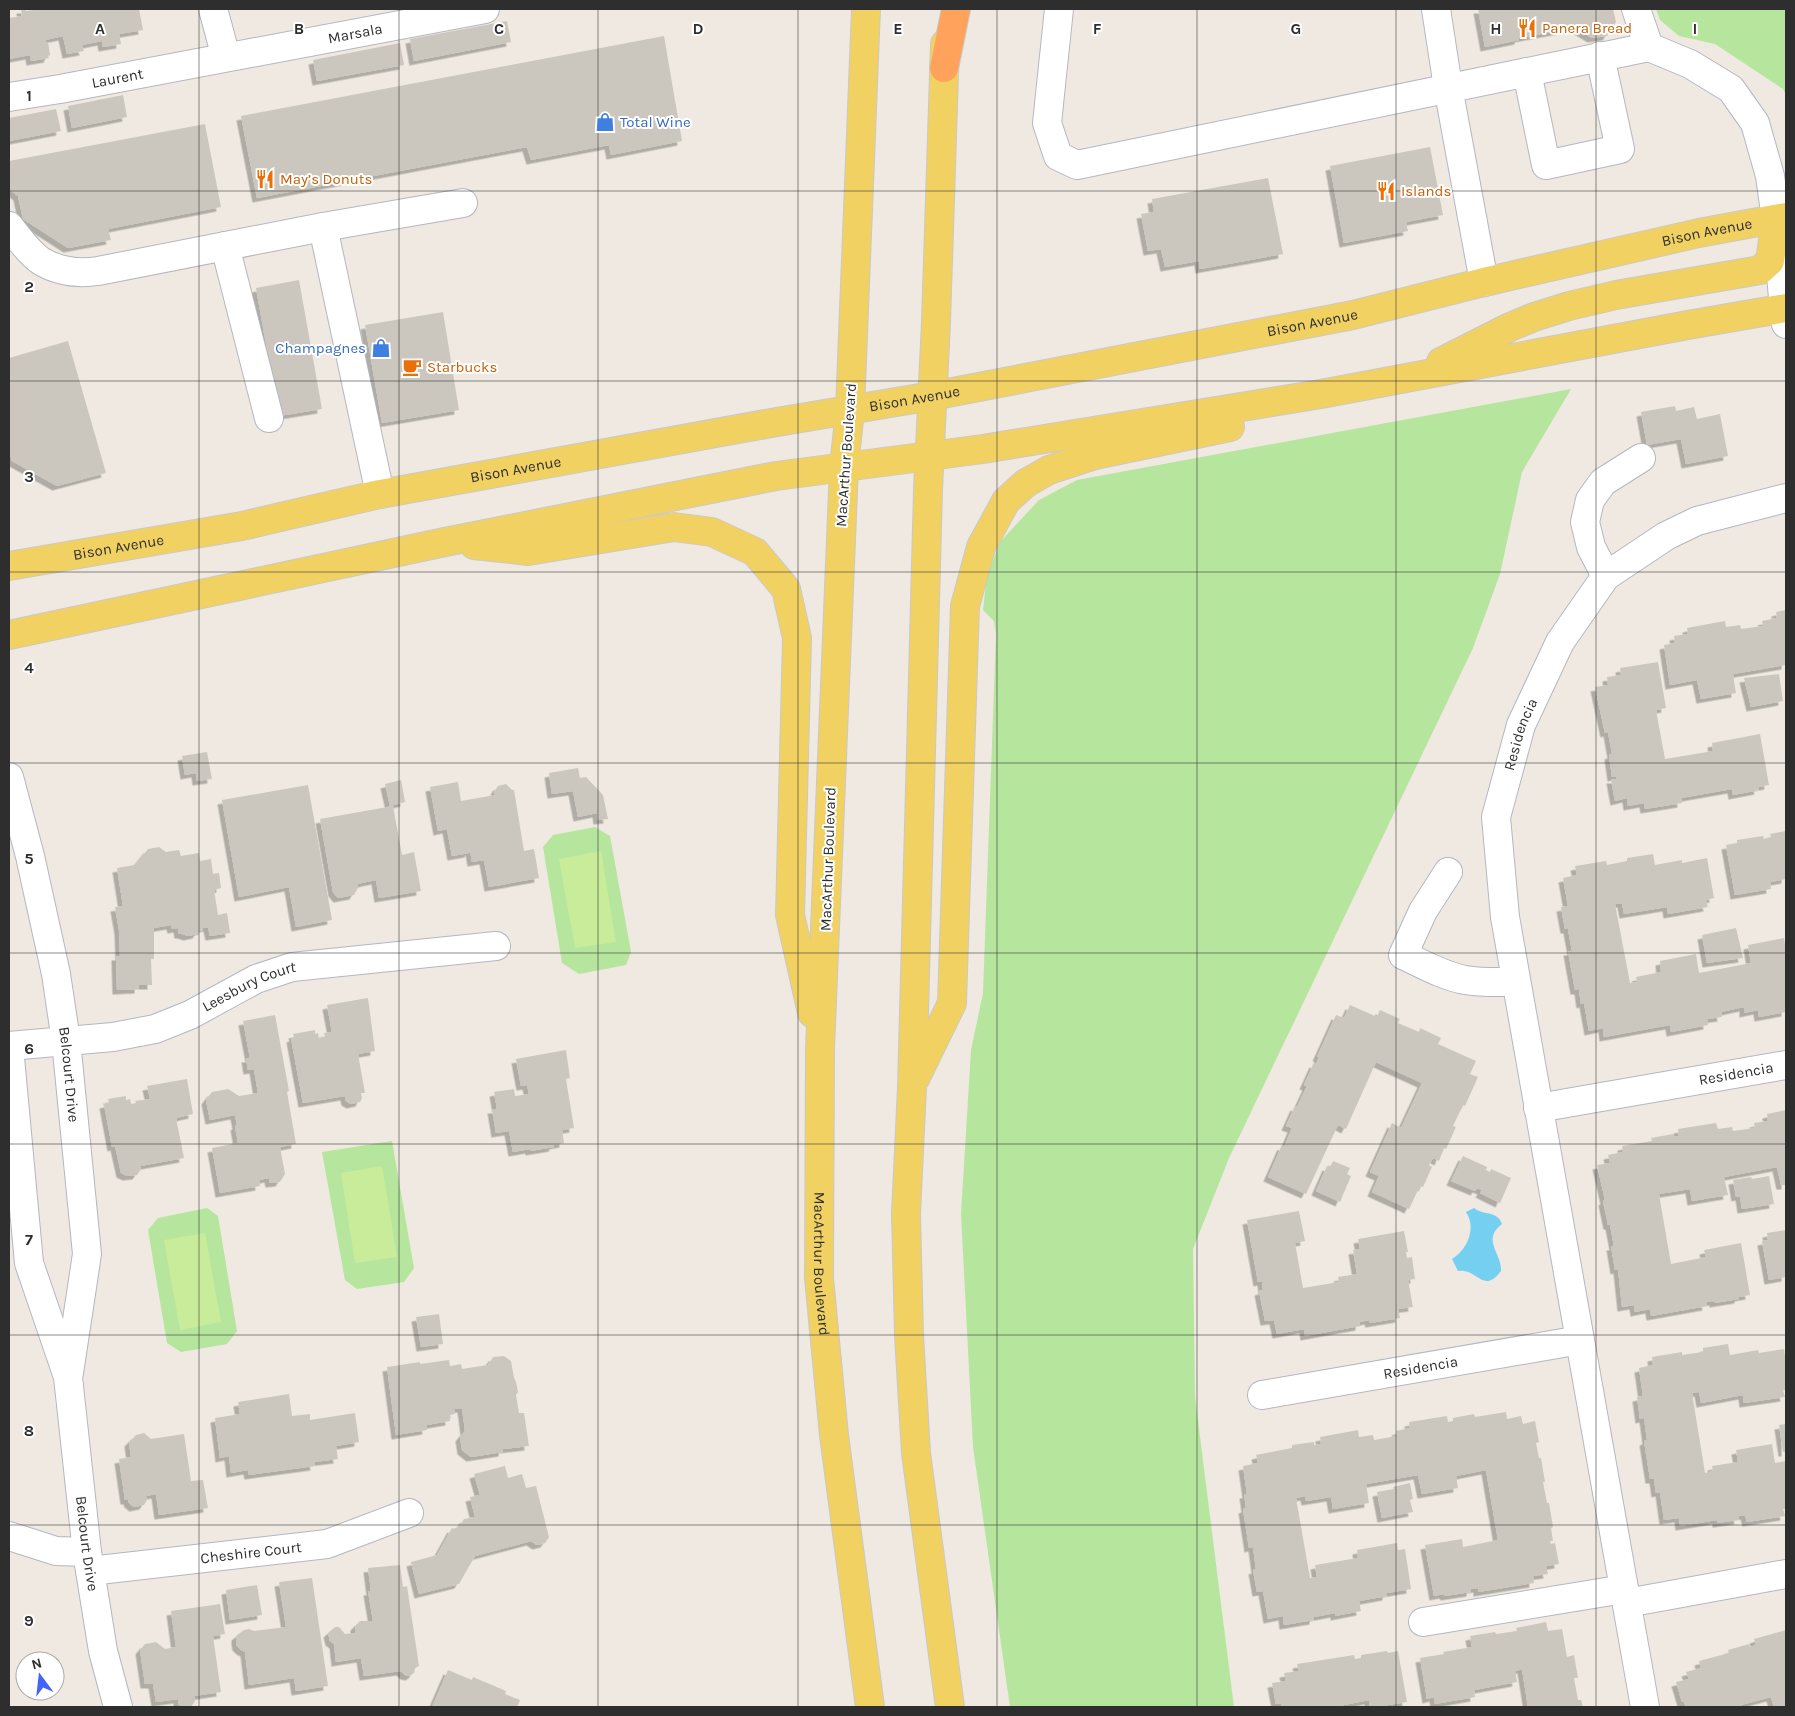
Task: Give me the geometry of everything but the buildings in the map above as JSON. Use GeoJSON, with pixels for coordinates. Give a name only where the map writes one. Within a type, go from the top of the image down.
{"type":"FeatureCollection","features":[{"type":"Feature","properties":{"kind":"highway"},"geometry":{"type":"LineString","coordinates":[[944,68],[956,9]]}},
{"type":"Feature","properties":{"kind":"main road","name":"MacArthur Boulevard"},"geometry":{"type":"LineString","coordinates":[[866,9],[850,410],[844,467],[820,1049],[819,1278],[834,1435],[870,1707]]}},
{"type":"Feature","properties":{"kind":"main road"},"geometry":{"type":"LineString","coordinates":[[945,9],[929,457],[912,1087],[906,1214],[910,1365],[916,1453],[950,1707]]}},
{"type":"Feature","properties":{"kind":"main road","name":"Bison Avenue"},"geometry":{"type":"LineString","coordinates":[[9,566],[242,526],[380,494],[932,396],[1353,315],[1484,282],[1699,233],[1781,218]]}},
{"type":"Feature","properties":{"kind":"main road"},"geometry":{"type":"LineString","coordinates":[[1412,378],[1510,327],[1569,306],[1616,295],[1760,270],[1770,261],[1781,218]]}},
{"type":"Feature","properties":{"kind":"main road"},"geometry":{"type":"LineString","coordinates":[[9,636],[445,542],[776,476],[984,449],[1321,394],[1688,325],[1786,311]]}},
{"type":"Feature","properties":{"kind":"main road"},"geometry":{"type":"LineString","coordinates":[[912,1087],[952,1003],[965,606],[981,547],[1006,501],[1026,483],[1049,470],[1095,455],[1251,422],[1321,394]]}},
{"type":"Feature","properties":{"kind":"main road"},"geometry":{"type":"LineString","coordinates":[[445,542],[528,550],[674,528],[712,532],[755,552],[786,589],[797,638],[790,915],[820,1049]]}},
{"type":"Feature","properties":{"kind":"street"},"geometry":{"type":"LineString","coordinates":[[213,9],[226,57]]}},
{"type":"Feature","properties":{"kind":"street","name":"Marsala"},"geometry":{"type":"LineString","coordinates":[[226,57],[485,9]]}},
{"type":"Feature","properties":{"kind":"street"},"geometry":{"type":"LineString","coordinates":[[1059,9],[1047,123],[1058,156],[1077,165],[1648,47],[1690,64],[1731,89],[1755,123],[1781,218],[1786,311]]}},
{"type":"Feature","properties":{"kind":"street"},"geometry":{"type":"LineString","coordinates":[[1436,9],[1448,87],[1484,282]]}},
{"type":"Feature","properties":{"kind":"street"},"geometry":{"type":"LineString","coordinates":[[1636,9],[1648,47]]}},
{"type":"Feature","properties":{"kind":"street"},"geometry":{"type":"LineString","coordinates":[[1527,72],[1546,165],[1620,149],[1600,56]]}},
{"type":"Feature","properties":{"kind":"street","name":"Laurent"},"geometry":{"type":"LineString","coordinates":[[9,98],[60,90],[226,57]]}},
{"type":"Feature","properties":{"kind":"street"},"geometry":{"type":"LineString","coordinates":[[9,226],[40,260],[78,273],[98,271],[323,227],[463,203]]}},
{"type":"Feature","properties":{"kind":"street"},"geometry":{"type":"LineString","coordinates":[[323,227],[380,494]]}},
{"type":"Feature","properties":{"kind":"street"},"geometry":{"type":"LineString","coordinates":[[225,246],[269,418]]}},
{"type":"Feature","properties":{"kind":"street"},"geometry":{"type":"LineString","coordinates":[[1606,576],[1591,547],[1585,522],[1590,500],[1603,482],[1641,458]]}},
{"type":"Feature","properties":{"kind":"street","name":"Residencia"},"geometry":{"type":"LineString","coordinates":[[1645,1707],[1505,917],[1496,817],[1521,725],[1560,642],[1606,576],[1666,536],[1697,521],[1786,498]]}},
{"type":"Feature","properties":{"kind":"street","name":"Belcourt Drive"},"geometry":{"type":"LineString","coordinates":[[9,777],[30,856],[56,974],[66,1041],[87,1254],[68,1377]]}},
{"type":"Feature","properties":{"kind":"street"},"geometry":{"type":"LineString","coordinates":[[1448,872],[1423,911],[1403,955],[1463,980],[1516,982]]}},
{"type":"Feature","properties":{"kind":"street","name":"Leesbury Court"},"geometry":{"type":"LineString","coordinates":[[9,1047],[113,1037],[155,1029],[190,1015],[256,979],[292,967],[496,946]]}},
{"type":"Feature","properties":{"kind":"street","name":"Belcourt Drive"},"geometry":{"type":"LineString","coordinates":[[9,1047],[29,1263],[68,1377],[88,1561],[103,1651],[118,1707]]}},
{"type":"Feature","properties":{"kind":"street","name":"Residencia"},"geometry":{"type":"LineString","coordinates":[[1538,1108],[1786,1066]]}},
{"type":"Feature","properties":{"kind":"street","name":"Residencia"},"geometry":{"type":"LineString","coordinates":[[1262,1395],[1580,1340]]}},
{"type":"Feature","properties":{"kind":"street","name":"Cheshire Court"},"geometry":{"type":"LineString","coordinates":[[9,1536],[88,1561],[326,1544],[409,1513]]}},
{"type":"Feature","properties":{"kind":"street"},"geometry":{"type":"LineString","coordinates":[[1422,1622],[1786,1574]]}},
{"type":"Feature","properties":{"kind":"green space"},"geometry":{"type":"Polygon","coordinates":[[[1656,9],[1786,9],[1786,95],[1783,89],[1715,44],[1679,36],[1660,20],[1656,9]]]}},
{"type":"Feature","properties":{"kind":"green space"},"geometry":{"type":"Polygon","coordinates":[[[1571,389],[1522,472],[1500,574],[1473,648],[1229,1158],[1193,1249],[1195,1397],[1234,1707],[1010,1707],[973,1447],[961,1214],[971,1050],[983,993],[996,634],[994,621],[983,610],[987,575],[1000,542],[1039,500],[1077,480],[1571,389]]]}},
{"type":"Feature","properties":{"kind":"green space"},"geometry":{"type":"Polygon","coordinates":[[[595,827],[610,836],[631,952],[626,965],[579,974],[562,963],[543,847],[553,835],[595,827]]]}},
{"type":"Feature","properties":{"kind":"green space"},"geometry":{"type":"Polygon","coordinates":[[[601,851],[616,942],[575,948],[559,859],[601,851]]]}},
{"type":"Feature","properties":{"kind":"green space"},"geometry":{"type":"Polygon","coordinates":[[[392,1141],[414,1268],[404,1282],[357,1289],[345,1280],[322,1152],[392,1141]]]}},
{"type":"Feature","properties":{"kind":"green space"},"geometry":{"type":"Polygon","coordinates":[[[382,1166],[397,1257],[355,1263],[341,1173],[382,1166]]]}},
{"type":"Feature","properties":{"kind":"green space"},"geometry":{"type":"Polygon","coordinates":[[[207,1208],[218,1216],[237,1331],[227,1344],[181,1352],[167,1343],[148,1230],[158,1218],[207,1208]]]}},
{"type":"Feature","properties":{"kind":"green space"},"geometry":{"type":"Polygon","coordinates":[[[205,1233],[221,1322],[180,1330],[164,1240],[205,1233]]]}},
{"type":"Feature","properties":{"kind":"water"},"geometry":{"type":"Polygon","coordinates":[[[1474,1208],[1494,1215],[1502,1224],[1493,1236],[1501,1271],[1490,1281],[1480,1279],[1465,1271],[1458,1271],[1452,1259],[1462,1250],[1469,1238],[1471,1225],[1466,1212],[1474,1208]]]}},
{"type":"Feature","properties":{"kind":"place","name":"Panera Bread"},"geometry":{"type":"Point","coordinates":[1527,28]}},
{"type":"Feature","properties":{"kind":"place","name":"Total Wine"},"geometry":{"type":"Point","coordinates":[605,122]}},
{"type":"Feature","properties":{"kind":"place","name":"May’s Donuts"},"geometry":{"type":"Point","coordinates":[265,179]}},
{"type":"Feature","properties":{"kind":"place","name":"Islands"},"geometry":{"type":"Point","coordinates":[1386,191]}},
{"type":"Feature","properties":{"kind":"place","name":"Champagnes"},"geometry":{"type":"Point","coordinates":[381,348]}},
{"type":"Feature","properties":{"kind":"place","name":"Starbucks"},"geometry":{"type":"Point","coordinates":[412,367]}}]}
